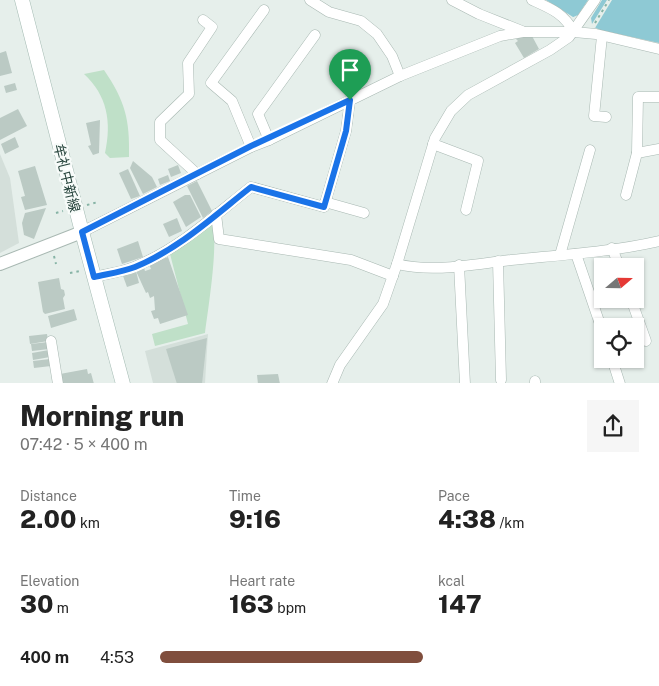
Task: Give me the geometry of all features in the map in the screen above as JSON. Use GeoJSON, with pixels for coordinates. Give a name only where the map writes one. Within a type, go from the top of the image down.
{"type":"FeatureCollection","features":[{"type":"Feature","properties":{"kind":"main road","name":"牟礼中新線"},"geometry":{"type":"LineString","coordinates":[[22,0],[123,383]]}},
{"type":"Feature","properties":{"kind":"street"},"geometry":{"type":"LineString","coordinates":[[310,0],[329,12],[361,22],[377,34],[392,56],[400,76]]}},
{"type":"Feature","properties":{"kind":"street"},"geometry":{"type":"LineString","coordinates":[[452,0],[479,14],[523,32]]}},
{"type":"Feature","properties":{"kind":"street"},"geometry":{"type":"LineString","coordinates":[[532,0],[559,12],[567,20],[574,32]]}},
{"type":"Feature","properties":{"kind":"street"},"geometry":{"type":"LineString","coordinates":[[332,383],[340,365],[383,304],[433,144],[451,111],[468,95],[550,50],[574,32],[595,0]]}},
{"type":"Feature","properties":{"kind":"street"},"geometry":{"type":"LineString","coordinates":[[251,146],[232,101],[211,83],[264,10]]}},
{"type":"Feature","properties":{"kind":"street"},"geometry":{"type":"LineString","coordinates":[[197,174],[160,140],[160,122],[189,94],[188,63],[212,27],[203,20]]}},
{"type":"Feature","properties":{"kind":"street"},"geometry":{"type":"LineString","coordinates":[[0,264],[82,232],[251,146],[269,140],[400,76],[500,36],[523,32],[574,32],[602,36],[659,49]]}},
{"type":"Feature","properties":{"kind":"street"},"geometry":{"type":"LineString","coordinates":[[269,140],[258,114],[314,35]]}},
{"type":"Feature","properties":{"kind":"street"},"geometry":{"type":"LineString","coordinates":[[602,36],[594,116],[606,117]]}},
{"type":"Feature","properties":{"kind":"street"},"geometry":{"type":"LineString","coordinates":[[626,195],[637,153],[638,97],[659,97]]}},
{"type":"Feature","properties":{"kind":"street"},"geometry":{"type":"LineString","coordinates":[[94,277],[133,268],[161,255],[184,241],[251,187],[324,207],[346,131],[350,100]]}},
{"type":"Feature","properties":{"kind":"street"},"geometry":{"type":"LineString","coordinates":[[433,144],[478,161],[466,210]]}},
{"type":"Feature","properties":{"kind":"street"},"geometry":{"type":"LineString","coordinates":[[637,153],[659,148]]}},
{"type":"Feature","properties":{"kind":"street"},"geometry":{"type":"LineString","coordinates":[[560,255],[590,150]]}},
{"type":"Feature","properties":{"kind":"street"},"geometry":{"type":"LineString","coordinates":[[325,202],[364,213]]}},
{"type":"Feature","properties":{"kind":"street"},"geometry":{"type":"LineString","coordinates":[[216,214],[219,239],[351,260],[393,276]]}},
{"type":"Feature","properties":{"kind":"street"},"geometry":{"type":"LineString","coordinates":[[397,264],[417,269],[576,254],[659,241]]}},
{"type":"Feature","properties":{"kind":"street"},"geometry":{"type":"LineString","coordinates":[[612,248],[616,258]]}},
{"type":"Feature","properties":{"kind":"street"},"geometry":{"type":"LineString","coordinates":[[576,254],[598,318]]}},
{"type":"Feature","properties":{"kind":"street"},"geometry":{"type":"LineString","coordinates":[[498,261],[501,380]]}},
{"type":"Feature","properties":{"kind":"street"},"geometry":{"type":"LineString","coordinates":[[459,265],[465,383]]}},
{"type":"Feature","properties":{"kind":"street"},"geometry":{"type":"LineString","coordinates":[[634,308],[646,341]]}},
{"type":"Feature","properties":{"kind":"street"},"geometry":{"type":"LineString","coordinates":[[51,341],[58,383]]}},
{"type":"Feature","properties":{"kind":"street"},"geometry":{"type":"LineString","coordinates":[[615,368],[620,383]]}},
{"type":"Feature","properties":{"kind":"path"},"geometry":{"type":"LineString","coordinates":[[592,28],[609,0]]}},
{"type":"Feature","properties":{"kind":"shaded area"},"geometry":{"type":"Polygon","coordinates":[[[0,154],[10,178],[19,243],[0,253],[0,154]]]}},
{"type":"Feature","properties":{"kind":"shaded area"},"geometry":{"type":"Polygon","coordinates":[[[208,334],[205,383],[153,383],[145,351],[208,334]]]}},
{"type":"Feature","properties":{"kind":"green space"},"geometry":{"type":"Polygon","coordinates":[[[104,70],[117,91],[125,111],[129,157],[110,158],[105,153],[108,131],[106,110],[98,91],[84,74],[104,70]]]}},
{"type":"Feature","properties":{"kind":"green space"},"geometry":{"type":"Polygon","coordinates":[[[212,223],[214,232],[214,260],[205,333],[155,346],[152,334],[188,324],[170,254],[212,223]]]}},
{"type":"Feature","properties":{"kind":"water"},"geometry":{"type":"Polygon","coordinates":[[[546,0],[659,0],[659,43],[600,30],[573,17],[546,0]]]}},
{"type":"Feature","properties":{"kind":"pier"},"geometry":{"type":"Polygon","coordinates":[[[588,0],[602,0],[591,18],[592,24],[607,0],[612,0],[595,28],[571,18],[578,15],[588,0]]]}},
{"type":"Feature","properties":{"kind":"building"},"geometry":{"type":"Polygon","coordinates":[[[523,36],[532,36],[539,49],[524,58],[515,43],[518,41],[516,39],[523,36]]]}},
{"type":"Feature","properties":{"kind":"building"},"geometry":{"type":"Polygon","coordinates":[[[6,51],[12,73],[0,76],[0,53],[6,51]]]}},
{"type":"Feature","properties":{"kind":"building"},"geometry":{"type":"Polygon","coordinates":[[[15,83],[17,90],[6,93],[4,86],[15,83]]]}},
{"type":"Feature","properties":{"kind":"building"},"geometry":{"type":"Polygon","coordinates":[[[18,109],[27,126],[0,140],[0,118],[18,109]]]}},
{"type":"Feature","properties":{"kind":"building"},"geometry":{"type":"Polygon","coordinates":[[[100,120],[99,153],[93,155],[88,146],[91,145],[86,123],[100,120]]]}},
{"type":"Feature","properties":{"kind":"building"},"geometry":{"type":"Polygon","coordinates":[[[15,137],[19,147],[5,154],[1,144],[15,137]]]}},
{"type":"Feature","properties":{"kind":"building"},"geometry":{"type":"Polygon","coordinates":[[[133,161],[152,177],[157,187],[143,194],[130,168],[133,161]]]}},
{"type":"Feature","properties":{"kind":"building"},"geometry":{"type":"Polygon","coordinates":[[[178,165],[181,173],[171,177],[168,169],[178,165]]]}},
{"type":"Feature","properties":{"kind":"building"},"geometry":{"type":"Polygon","coordinates":[[[35,166],[47,205],[25,210],[21,197],[25,196],[18,171],[35,166]]]}},
{"type":"Feature","properties":{"kind":"building"},"geometry":{"type":"Polygon","coordinates":[[[128,169],[140,196],[131,199],[119,173],[128,169]]]}},
{"type":"Feature","properties":{"kind":"building"},"geometry":{"type":"Polygon","coordinates":[[[168,175],[170,181],[160,185],[158,179],[168,175]]]}},
{"type":"Feature","properties":{"kind":"building"},"geometry":{"type":"Polygon","coordinates":[[[197,181],[212,211],[203,218],[187,186],[197,181]]]}},
{"type":"Feature","properties":{"kind":"building"},"geometry":{"type":"Polygon","coordinates":[[[185,195],[190,195],[201,217],[186,227],[173,202],[185,195]]]}},
{"type":"Feature","properties":{"kind":"building"},"geometry":{"type":"Polygon","coordinates":[[[46,208],[34,239],[24,235],[22,223],[25,213],[46,208]]]}},
{"type":"Feature","properties":{"kind":"building"},"geometry":{"type":"Polygon","coordinates":[[[177,218],[182,231],[169,237],[163,224],[177,218]]]}},
{"type":"Feature","properties":{"kind":"building"},"geometry":{"type":"Polygon","coordinates":[[[138,241],[143,257],[122,264],[117,249],[138,241]]]}},
{"type":"Feature","properties":{"kind":"building"},"geometry":{"type":"Polygon","coordinates":[[[168,257],[188,315],[160,324],[158,318],[154,319],[151,311],[155,310],[154,296],[150,298],[148,292],[146,293],[136,271],[144,268],[145,271],[151,269],[149,264],[168,257]]]}},
{"type":"Feature","properties":{"kind":"building"},"geometry":{"type":"Polygon","coordinates":[[[136,271],[139,283],[127,287],[123,276],[136,271]]]}},
{"type":"Feature","properties":{"kind":"building"},"geometry":{"type":"Polygon","coordinates":[[[59,278],[61,289],[64,290],[65,295],[63,298],[65,309],[45,314],[43,312],[38,282],[59,278]]]}},
{"type":"Feature","properties":{"kind":"building"},"geometry":{"type":"Polygon","coordinates":[[[74,309],[77,320],[51,328],[48,316],[74,309]]]}},
{"type":"Feature","properties":{"kind":"building"},"geometry":{"type":"Polygon","coordinates":[[[47,334],[48,341],[30,344],[29,336],[47,334]]]}},
{"type":"Feature","properties":{"kind":"building"},"geometry":{"type":"Polygon","coordinates":[[[207,338],[202,383],[177,383],[166,349],[207,338]]]}},
{"type":"Feature","properties":{"kind":"building"},"geometry":{"type":"Polygon","coordinates":[[[48,342],[49,349],[32,351],[31,344],[48,342]]]}},
{"type":"Feature","properties":{"kind":"building"},"geometry":{"type":"Polygon","coordinates":[[[49,350],[50,357],[33,360],[32,353],[49,350]]]}},
{"type":"Feature","properties":{"kind":"building"},"geometry":{"type":"Polygon","coordinates":[[[50,359],[51,366],[34,368],[33,361],[50,359]]]}},
{"type":"Feature","properties":{"kind":"building"},"geometry":{"type":"Polygon","coordinates":[[[87,369],[88,374],[91,373],[94,383],[62,383],[60,374],[87,369]]]}},
{"type":"Feature","properties":{"kind":"building"},"geometry":{"type":"Polygon","coordinates":[[[278,374],[280,383],[258,383],[257,375],[278,374]]]}},
{"type":"Feature","properties":{"kind":"route"},"geometry":{"type":"LineString","coordinates":[[350,100],[346,131],[324,207],[251,187],[184,241],[161,255],[133,268],[94,277],[82,232],[251,146],[269,140],[350,100]]}}]}
